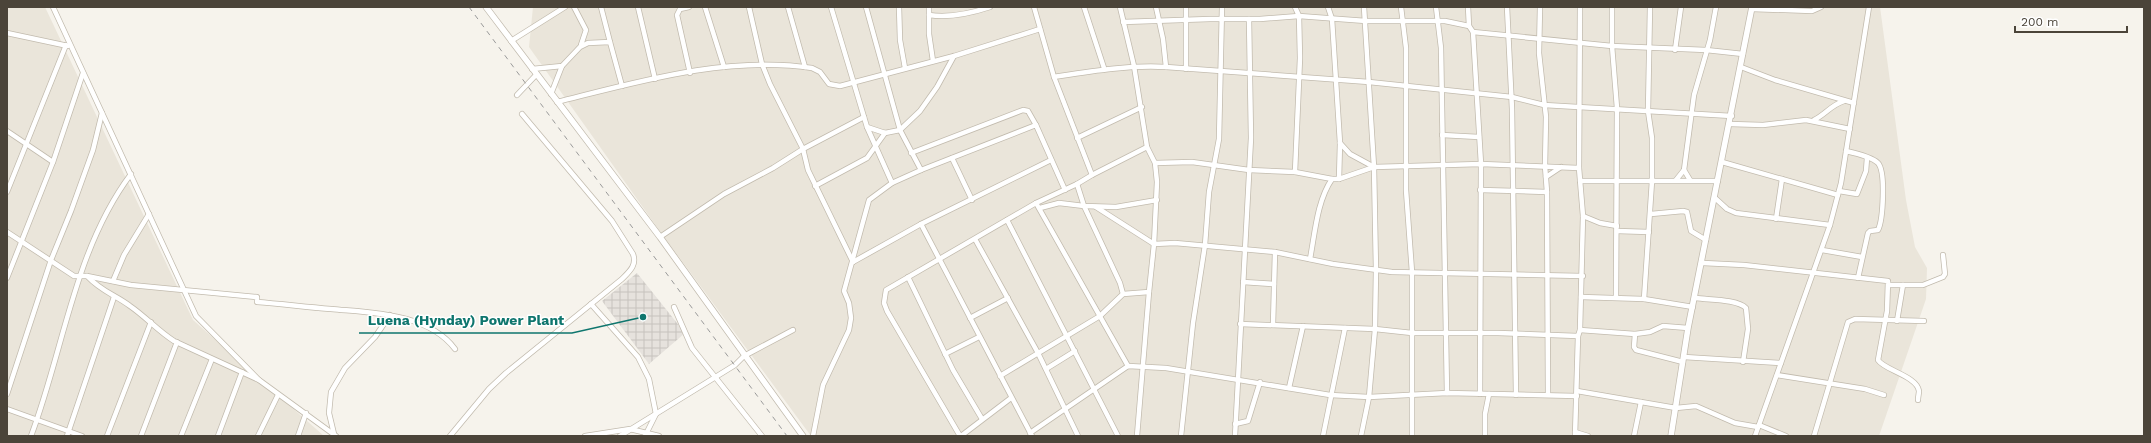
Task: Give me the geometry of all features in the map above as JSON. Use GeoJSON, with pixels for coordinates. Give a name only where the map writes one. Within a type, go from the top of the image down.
{"type":"FeatureCollection","features":[{"type":"Feature","properties":{"kind":"street"},"geometry":{"type":"LineString","coordinates":[[53,7],[196,316],[204,326],[259,380],[334,435]]}},
{"type":"Feature","properties":{"kind":"street"},"geometry":{"type":"LineString","coordinates":[[486,7],[660,237],[744,356],[803,436]]}},
{"type":"Feature","properties":{"kind":"street"},"geometry":{"type":"LineString","coordinates":[[511,41],[565,7]]}},
{"type":"Feature","properties":{"kind":"street"},"geometry":{"type":"LineString","coordinates":[[551,94],[562,66],[580,47],[586,37],[586,30],[574,7]]}},
{"type":"Feature","properties":{"kind":"street"},"geometry":{"type":"LineString","coordinates":[[601,7],[622,86]]}},
{"type":"Feature","properties":{"kind":"street"},"geometry":{"type":"LineString","coordinates":[[638,7],[655,79]]}},
{"type":"Feature","properties":{"kind":"street"},"geometry":{"type":"LineString","coordinates":[[689,7],[680,9],[677,15],[690,73]]}},
{"type":"Feature","properties":{"kind":"street"},"geometry":{"type":"LineString","coordinates":[[705,7],[724,67]]}},
{"type":"Feature","properties":{"kind":"street"},"geometry":{"type":"LineString","coordinates":[[749,7],[762,64],[780,108],[803,149],[806,164],[815,186],[837,226],[853,262]]}},
{"type":"Feature","properties":{"kind":"street"},"geometry":{"type":"LineString","coordinates":[[788,7],[805,67]]}},
{"type":"Feature","properties":{"kind":"street"},"geometry":{"type":"LineString","coordinates":[[831,7],[867,127],[892,184]]}},
{"type":"Feature","properties":{"kind":"street"},"geometry":{"type":"LineString","coordinates":[[866,7],[900,130],[921,170]]}},
{"type":"Feature","properties":{"kind":"street"},"geometry":{"type":"LineString","coordinates":[[899,7],[900,40],[905,68]]}},
{"type":"Feature","properties":{"kind":"street"},"geometry":{"type":"LineString","coordinates":[[929,7],[929,34],[933,61]]}},
{"type":"Feature","properties":{"kind":"street"},"geometry":{"type":"LineString","coordinates":[[929,15],[950,16],[974,12],[990,7]]}},
{"type":"Feature","properties":{"kind":"street"},"geometry":{"type":"LineString","coordinates":[[1034,7],[1054,77],[1092,175]]}},
{"type":"Feature","properties":{"kind":"street"},"geometry":{"type":"LineString","coordinates":[[1084,7],[1104,68]]}},
{"type":"Feature","properties":{"kind":"street"},"geometry":{"type":"LineString","coordinates":[[1120,7],[1142,107],[1147,147],[1155,163],[1157,200],[1137,436]]}},
{"type":"Feature","properties":{"kind":"street"},"geometry":{"type":"LineString","coordinates":[[1156,7],[1163,39],[1166,67]]}},
{"type":"Feature","properties":{"kind":"street"},"geometry":{"type":"LineString","coordinates":[[1186,7],[1186,69]]}},
{"type":"Feature","properties":{"kind":"street"},"geometry":{"type":"LineString","coordinates":[[1181,436],[1213,165],[1219,139],[1222,7]]}},
{"type":"Feature","properties":{"kind":"street"},"geometry":{"type":"LineString","coordinates":[[1295,7],[1299,16],[1299,76],[1295,172]]}},
{"type":"Feature","properties":{"kind":"street"},"geometry":{"type":"LineString","coordinates":[[1328,7],[1332,19],[1340,143],[1339,179]]}},
{"type":"Feature","properties":{"kind":"street"},"geometry":{"type":"LineString","coordinates":[[1362,436],[1369,397],[1375,329],[1376,270],[1374,167],[1364,7]]}},
{"type":"Feature","properties":{"kind":"street"},"geometry":{"type":"LineString","coordinates":[[1401,7],[1406,48],[1405,87],[1408,103],[1406,164],[1412,272],[1412,436]]}},
{"type":"Feature","properties":{"kind":"street"},"geometry":{"type":"LineString","coordinates":[[1436,7],[1439,23],[1442,90],[1447,393]]}},
{"type":"Feature","properties":{"kind":"street"},"geometry":{"type":"LineString","coordinates":[[1468,7],[1469,26],[1473,32],[1481,164],[1480,394]]}},
{"type":"Feature","properties":{"kind":"street"},"geometry":{"type":"LineString","coordinates":[[1508,7],[1514,191],[1516,395]]}},
{"type":"Feature","properties":{"kind":"street"},"geometry":{"type":"LineString","coordinates":[[1540,7],[1539,39],[1544,105],[1547,192],[1549,335],[1548,394]]}},
{"type":"Feature","properties":{"kind":"street"},"geometry":{"type":"LineString","coordinates":[[1580,7],[1579,168],[1583,216],[1582,276],[1580,330],[1578,336],[1575,434],[1588,436]]}},
{"type":"Feature","properties":{"kind":"street"},"geometry":{"type":"LineString","coordinates":[[1612,7],[1612,46],[1617,108],[1615,181],[1617,228],[1616,297]]}},
{"type":"Feature","properties":{"kind":"street"},"geometry":{"type":"LineString","coordinates":[[1644,299],[1651,214],[1652,181],[1652,138],[1648,111],[1650,7]]}},
{"type":"Feature","properties":{"kind":"street"},"geometry":{"type":"LineString","coordinates":[[1675,50],[1681,7]]}},
{"type":"Feature","properties":{"kind":"street"},"geometry":{"type":"LineString","coordinates":[[1676,180],[1684,170],[1691,114],[1716,7]]}},
{"type":"Feature","properties":{"kind":"street"},"geometry":{"type":"LineString","coordinates":[[1671,436],[1688,328],[1703,263],[1706,240],[1732,116],[1752,8],[1812,11],[1821,7]]}},
{"type":"Feature","properties":{"kind":"street"},"geometry":{"type":"LineString","coordinates":[[1755,436],[1814,274],[1830,225],[1838,193],[1850,129],[1869,7]]}},
{"type":"Feature","properties":{"kind":"street"},"geometry":{"type":"LineString","coordinates":[[1123,22],[1186,19],[1222,20],[1299,16],[1366,21],[1428,21],[1469,26]]}},
{"type":"Feature","properties":{"kind":"street"},"geometry":{"type":"LineString","coordinates":[[1235,436],[1249,170],[1251,74],[1248,19]]}},
{"type":"Feature","properties":{"kind":"street"},"geometry":{"type":"LineString","coordinates":[[557,102],[655,79],[724,67],[762,64],[816,69],[826,82],[833,86],[954,56],[1040,29]]}},
{"type":"Feature","properties":{"kind":"street"},"geometry":{"type":"LineString","coordinates":[[1473,32],[1612,46],[1675,50],[1706,50],[1743,54]]}},
{"type":"Feature","properties":{"kind":"street"},"geometry":{"type":"LineString","coordinates":[[7,33],[71,46]]}},
{"type":"Feature","properties":{"kind":"street"},"geometry":{"type":"LineString","coordinates":[[580,47],[588,43],[610,42]]}},
{"type":"Feature","properties":{"kind":"street"},"geometry":{"type":"LineString","coordinates":[[7,192],[66,45]]}},
{"type":"Feature","properties":{"kind":"street"},"geometry":{"type":"LineString","coordinates":[[815,186],[865,159],[886,134],[900,130],[920,111],[931,96],[944,77],[954,56]]}},
{"type":"Feature","properties":{"kind":"street"},"geometry":{"type":"LineString","coordinates":[[532,69],[562,66]]}},
{"type":"Feature","properties":{"kind":"street"},"geometry":{"type":"LineString","coordinates":[[1054,77],[1104,68],[1134,66],[1166,67],[1369,82],[1405,87],[1512,97],[1544,105],[1617,108],[1732,116]]}},
{"type":"Feature","properties":{"kind":"street"},"geometry":{"type":"LineString","coordinates":[[1741,66],[1775,80],[1854,103]]}},
{"type":"Feature","properties":{"kind":"street"},"geometry":{"type":"LineString","coordinates":[[7,278],[53,162],[84,72]]}},
{"type":"Feature","properties":{"kind":"street"},"geometry":{"type":"LineString","coordinates":[[517,95],[536,75]]}},
{"type":"Feature","properties":{"kind":"street"},"geometry":{"type":"LineString","coordinates":[[1814,120],[1826,114],[1833,105],[1844,101]]}},
{"type":"Feature","properties":{"kind":"street"},"geometry":{"type":"LineString","coordinates":[[1077,138],[1142,107]]}},
{"type":"Feature","properties":{"kind":"street"},"geometry":{"type":"LineString","coordinates":[[911,153],[1025,109],[1029,112],[1036,125],[1065,190]]}},
{"type":"Feature","properties":{"kind":"street"},"geometry":{"type":"LineString","coordinates":[[7,394],[51,260],[71,211],[93,150],[102,113]]}},
{"type":"Feature","properties":{"kind":"street"},"geometry":{"type":"LineString","coordinates":[[450,436],[489,389],[506,373],[630,271],[635,260],[633,254],[612,222],[522,114]]}},
{"type":"Feature","properties":{"kind":"street"},"geometry":{"type":"LineString","coordinates":[[660,237],[724,194],[773,168],[803,149],[864,117]]}},
{"type":"Feature","properties":{"kind":"street"},"geometry":{"type":"LineString","coordinates":[[1730,124],[1763,125],[1798,120],[1814,120],[1850,129]]}},
{"type":"Feature","properties":{"kind":"street"},"geometry":{"type":"LineString","coordinates":[[813,436],[823,385],[849,330],[851,318],[849,303],[844,291],[853,262],[867,202],[892,184],[921,170],[1036,125]]}},
{"type":"Feature","properties":{"kind":"street"},"geometry":{"type":"LineString","coordinates":[[867,127],[886,134]]}},
{"type":"Feature","properties":{"kind":"street"},"geometry":{"type":"LineString","coordinates":[[7,130],[53,162]]}},
{"type":"Feature","properties":{"kind":"street"},"geometry":{"type":"LineString","coordinates":[[1442,135],[1479,137]]}},
{"type":"Feature","properties":{"kind":"street"},"geometry":{"type":"LineString","coordinates":[[1340,143],[1350,154],[1374,167]]}},
{"type":"Feature","properties":{"kind":"street"},"geometry":{"type":"LineString","coordinates":[[1011,398],[960,436],[884,303],[886,290],[1036,203],[1077,184],[1147,147]]}},
{"type":"Feature","properties":{"kind":"street"},"geometry":{"type":"LineString","coordinates":[[1846,151],[1868,158],[1879,165],[1883,207],[1879,229],[1869,232],[1858,278]]}},
{"type":"Feature","properties":{"kind":"street"},"geometry":{"type":"LineString","coordinates":[[952,158],[972,200]]}},
{"type":"Feature","properties":{"kind":"street"},"geometry":{"type":"LineString","coordinates":[[1722,162],[1838,193],[1856,195],[1866,172],[1868,158]]}},
{"type":"Feature","properties":{"kind":"street"},"geometry":{"type":"LineString","coordinates":[[853,262],[921,224],[1051,160]]}},
{"type":"Feature","properties":{"kind":"street"},"geometry":{"type":"LineString","coordinates":[[1155,163],[1192,162],[1249,170],[1295,172],[1332,179],[1339,179],[1374,167],[1406,164],[1481,164],[1579,168]]}},
{"type":"Feature","properties":{"kind":"street"},"geometry":{"type":"LineString","coordinates":[[1546,177],[1562,167]]}},
{"type":"Feature","properties":{"kind":"street"},"geometry":{"type":"LineString","coordinates":[[1684,170],[1690,180]]}},
{"type":"Feature","properties":{"kind":"street"},"geometry":{"type":"LineString","coordinates":[[31,436],[59,353],[79,276],[105,212],[131,174]]}},
{"type":"Feature","properties":{"kind":"street"},"geometry":{"type":"LineString","coordinates":[[1310,259],[1318,215],[1326,189],[1332,179]]}},
{"type":"Feature","properties":{"kind":"street"},"geometry":{"type":"LineString","coordinates":[[1776,219],[1782,179]]}},
{"type":"Feature","properties":{"kind":"street"},"geometry":{"type":"LineString","coordinates":[[1580,180],[1718,181]]}},
{"type":"Feature","properties":{"kind":"street"},"geometry":{"type":"LineString","coordinates":[[1077,184],[1084,206],[1120,283],[1123,294]]}},
{"type":"Feature","properties":{"kind":"street"},"geometry":{"type":"LineString","coordinates":[[1480,190],[1547,192]]}},
{"type":"Feature","properties":{"kind":"street"},"geometry":{"type":"LineString","coordinates":[[1715,198],[1730,211],[1776,219],[1830,225]]}},
{"type":"Feature","properties":{"kind":"street"},"geometry":{"type":"LineString","coordinates":[[1040,208],[1066,202],[1096,207],[1116,206],[1157,200]]}},
{"type":"Feature","properties":{"kind":"street"},"geometry":{"type":"LineString","coordinates":[[1036,203],[1128,366]]}},
{"type":"Feature","properties":{"kind":"street"},"geometry":{"type":"LineString","coordinates":[[1096,207],[1154,244],[1204,245],[1275,252],[1376,270],[1445,274],[1547,274],[1582,276]]}},
{"type":"Feature","properties":{"kind":"street"},"geometry":{"type":"LineString","coordinates":[[1651,214],[1683,211],[1687,212],[1691,231],[1706,240]]}},
{"type":"Feature","properties":{"kind":"street"},"geometry":{"type":"LineString","coordinates":[[113,281],[124,255],[149,214]]}},
{"type":"Feature","properties":{"kind":"street"},"geometry":{"type":"LineString","coordinates":[[1583,216],[1617,228],[1649,232]]}},
{"type":"Feature","properties":{"kind":"street"},"geometry":{"type":"LineString","coordinates":[[1007,220],[1068,336],[1118,436]]}},
{"type":"Feature","properties":{"kind":"street"},"geometry":{"type":"LineString","coordinates":[[921,224],[1031,434],[1128,366],[1142,365],[1237,380],[1260,382],[1330,395],[1369,397],[1447,393],[1516,395],[1577,393],[1676,408],[1696,406],[1735,423],[1759,426],[1786,436]]}},
{"type":"Feature","properties":{"kind":"street"},"geometry":{"type":"LineString","coordinates":[[7,232],[74,276],[87,276],[131,285],[257,297],[257,302],[390,315],[423,326],[447,338],[455,350]]}},
{"type":"Feature","properties":{"kind":"street"},"geometry":{"type":"LineString","coordinates":[[975,239],[1038,353],[1078,436]]}},
{"type":"Feature","properties":{"kind":"street"},"geometry":{"type":"LineString","coordinates":[[1822,250],[1862,257]]}},
{"type":"Feature","properties":{"kind":"street"},"geometry":{"type":"LineString","coordinates":[[1273,324],[1275,252]]}},
{"type":"Feature","properties":{"kind":"street"},"geometry":{"type":"LineString","coordinates":[[1889,285],[1924,285],[1945,276],[1943,255]]}},
{"type":"Feature","properties":{"kind":"street"},"geometry":{"type":"LineString","coordinates":[[1703,263],[1744,265],[1814,274],[1888,281],[1889,285],[1886,320],[1878,354],[1879,362],[1912,381],[1919,389],[1918,400]]}},
{"type":"Feature","properties":{"kind":"street"},"geometry":{"type":"LineString","coordinates":[[87,276],[98,288],[131,307],[151,322],[163,334],[212,359],[259,380]]}},
{"type":"Feature","properties":{"kind":"street"},"geometry":{"type":"LineString","coordinates":[[908,277],[945,354],[982,419]]}},
{"type":"Feature","properties":{"kind":"street"},"geometry":{"type":"LineString","coordinates":[[1243,282],[1274,284]]}},
{"type":"Feature","properties":{"kind":"street"},"geometry":{"type":"LineString","coordinates":[[1897,321],[1903,286]]}},
{"type":"Feature","properties":{"kind":"street"},"geometry":{"type":"LineString","coordinates":[[1000,376],[1100,316],[1123,294],[1149,292]]}},
{"type":"Feature","properties":{"kind":"street"},"geometry":{"type":"LineString","coordinates":[[68,433],[114,297]]}},
{"type":"Feature","properties":{"kind":"street"},"geometry":{"type":"LineString","coordinates":[[1581,297],[1644,299],[1693,307]]}},
{"type":"Feature","properties":{"kind":"street"},"geometry":{"type":"LineString","coordinates":[[970,318],[1008,298]]}},
{"type":"Feature","properties":{"kind":"street"},"geometry":{"type":"LineString","coordinates":[[1696,298],[1733,302],[1746,308],[1748,329],[1743,362]]}},
{"type":"Feature","properties":{"kind":"street"},"geometry":{"type":"LineString","coordinates":[[591,304],[638,357],[649,379],[656,414],[646,435]]}},
{"type":"Feature","properties":{"kind":"street"},"geometry":{"type":"LineString","coordinates":[[674,307],[692,348],[762,436]]}},
{"type":"Feature","properties":{"kind":"street"},"geometry":{"type":"LineString","coordinates":[[334,435],[329,412],[331,392],[345,368],[375,337],[390,315]]}},
{"type":"Feature","properties":{"kind":"street"},"geometry":{"type":"LineString","coordinates":[[1814,436],[1828,384],[1838,360],[1842,338],[1848,322],[1855,319],[1924,321]]}},
{"type":"Feature","properties":{"kind":"street"},"geometry":{"type":"LineString","coordinates":[[107,436],[151,322]]}},
{"type":"Feature","properties":{"kind":"street"},"geometry":{"type":"LineString","coordinates":[[1240,324],[1273,324],[1412,332],[1480,332],[1578,336]]}},
{"type":"Feature","properties":{"kind":"street"},"geometry":{"type":"LineString","coordinates":[[1289,388],[1303,326]]}},
{"type":"Feature","properties":{"kind":"street"},"geometry":{"type":"LineString","coordinates":[[1580,330],[1635,334],[1650,332],[1664,326],[1688,328]]}},
{"type":"Feature","properties":{"kind":"street"},"geometry":{"type":"LineString","coordinates":[[1324,436],[1330,395],[1345,328]]}},
{"type":"Feature","properties":{"kind":"street"},"geometry":{"type":"LineString","coordinates":[[620,436],[735,365],[744,356],[793,330]]}},
{"type":"Feature","properties":{"kind":"street"},"geometry":{"type":"LineString","coordinates":[[1635,334],[1634,347],[1636,350],[1683,360],[1781,363]]}},
{"type":"Feature","properties":{"kind":"street"},"geometry":{"type":"LineString","coordinates":[[945,354],[979,337]]}},
{"type":"Feature","properties":{"kind":"street"},"geometry":{"type":"LineString","coordinates":[[141,436],[177,342]]}},
{"type":"Feature","properties":{"kind":"street"},"geometry":{"type":"LineString","coordinates":[[1046,369],[1075,351]]}},
{"type":"Feature","properties":{"kind":"street"},"geometry":{"type":"LineString","coordinates":[[181,436],[212,359]]}},
{"type":"Feature","properties":{"kind":"street"},"geometry":{"type":"LineString","coordinates":[[218,436],[242,372]]}},
{"type":"Feature","properties":{"kind":"street"},"geometry":{"type":"LineString","coordinates":[[1777,375],[1864,389],[1884,395]]}},
{"type":"Feature","properties":{"kind":"street"},"geometry":{"type":"LineString","coordinates":[[1235,424],[1248,421],[1260,382]]}},
{"type":"Feature","properties":{"kind":"street"},"geometry":{"type":"LineString","coordinates":[[1485,436],[1485,414],[1489,394]]}},
{"type":"Feature","properties":{"kind":"street"},"geometry":{"type":"LineString","coordinates":[[258,436],[278,395]]}},
{"type":"Feature","properties":{"kind":"street"},"geometry":{"type":"LineString","coordinates":[[1634,436],[1641,402]]}},
{"type":"Feature","properties":{"kind":"street"},"geometry":{"type":"LineString","coordinates":[[7,409],[38,419],[68,433],[82,436]]}},
{"type":"Feature","properties":{"kind":"street"},"geometry":{"type":"LineString","coordinates":[[298,436],[306,414]]}},
{"type":"Feature","properties":{"kind":"street"},"geometry":{"type":"LineString","coordinates":[[585,436],[630,429],[646,435],[659,436]]}},
{"type":"Feature","properties":{"kind":"shaded area"},"geometry":{"type":"Polygon","coordinates":[[[7,7],[45,7],[193,320],[324,436],[7,436],[7,7]]]}},
{"type":"Feature","properties":{"kind":"shaded area"},"geometry":{"type":"Polygon","coordinates":[[[533,7],[1880,7],[1906,200],[1915,247],[1927,268],[1926,299],[1879,436],[811,436],[659,230],[529,47],[533,7]]]}},
{"type":"Feature","properties":{"kind":"shaded area"},"geometry":{"type":"Polygon","coordinates":[[[637,273],[685,333],[649,364],[602,301],[637,273]]]}},
{"type":"Feature","properties":{"kind":"railway"},"geometry":{"type":"LineString","coordinates":[[469,7],[787,436]]}},
{"type":"Feature","properties":{"kind":"place","name":"Luena (Hynday) Power Plant"},"geometry":{"type":"Point","coordinates":[643,317]}}]}
